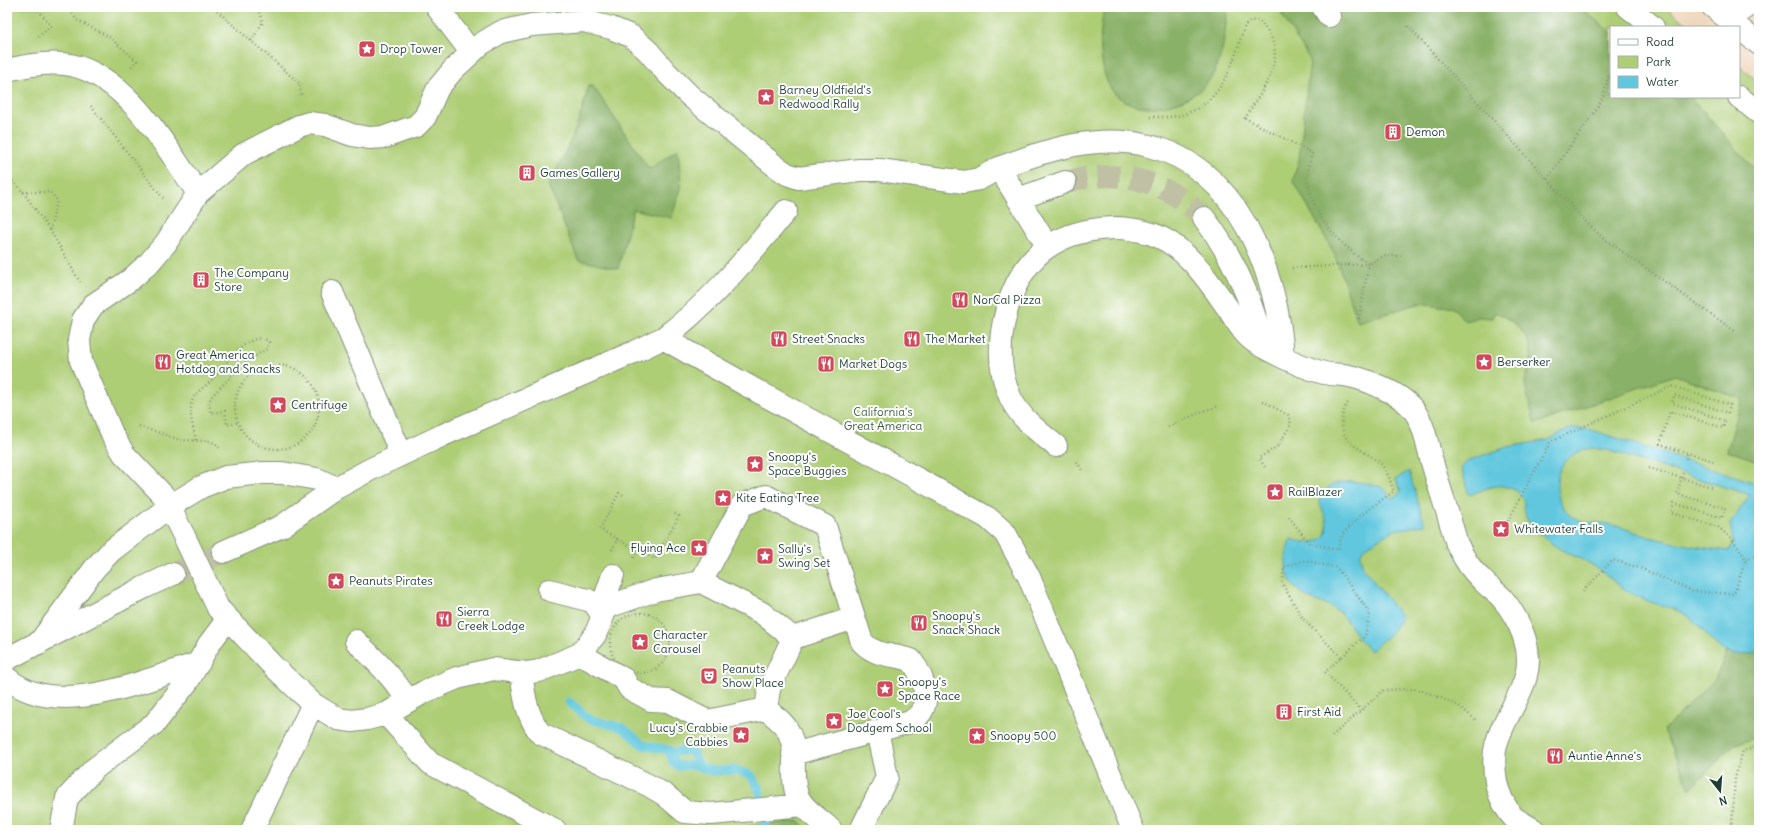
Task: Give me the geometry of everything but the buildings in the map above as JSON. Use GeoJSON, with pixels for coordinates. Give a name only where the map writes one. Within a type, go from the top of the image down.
{"type":"FeatureCollection","features":[{"type":"Feature","properties":{"kind":"street"},"geometry":{"type":"LineString","coordinates":[[437,7],[471,52]]}},
{"type":"Feature","properties":{"kind":"street"},"geometry":{"type":"LineString","coordinates":[[1628,7],[1652,26]]}},
{"type":"Feature","properties":{"kind":"street"},"geometry":{"type":"LineString","coordinates":[[1730,20],[1746,7]]}},
{"type":"Feature","properties":{"kind":"street"},"geometry":{"type":"LineString","coordinates":[[793,638],[762,613],[701,582],[656,590],[610,606],[603,616],[595,635],[580,654],[539,671],[521,672],[493,669],[474,673],[440,684],[386,714],[352,721],[338,719],[313,704],[223,614],[170,506],[154,484],[124,454],[113,436],[105,414],[91,386],[81,361],[79,340],[83,320],[93,305],[130,280],[148,264],[166,243],[198,193],[244,154],[299,126],[309,123],[325,125],[352,135],[369,138],[385,137],[416,126],[425,117],[438,88],[471,52],[501,32],[532,16],[584,21],[611,28],[631,36],[648,51],[690,96],[774,165],[787,174],[799,178],[859,170],[880,170],[964,182],[979,179],[999,168],[1059,148],[1102,143],[1128,143],[1150,146],[1188,163],[1218,187],[1243,221],[1254,240],[1273,291],[1279,318],[1273,352]]}},
{"type":"Feature","properties":{"kind":"street"},"geometry":{"type":"LineString","coordinates":[[1740,28],[1759,44]]}},
{"type":"Feature","properties":{"kind":"street"},"geometry":{"type":"LineString","coordinates":[[7,70],[28,64],[71,65],[91,72],[108,82],[146,119],[198,193]]}},
{"type":"Feature","properties":{"kind":"street"},"geometry":{"type":"LineString","coordinates":[[1740,98],[1759,114]]}},
{"type":"Feature","properties":{"kind":"street"},"geometry":{"type":"LineString","coordinates":[[999,168],[1048,247]]}},
{"type":"Feature","properties":{"kind":"street"},"geometry":{"type":"LineString","coordinates":[[1018,199],[1065,182]]}},
{"type":"Feature","properties":{"kind":"street"},"geometry":{"type":"LineString","coordinates":[[223,552],[282,526],[336,488],[401,454],[578,377],[663,338],[693,314],[721,287],[786,211]]}},
{"type":"Feature","properties":{"kind":"street"},"geometry":{"type":"LineString","coordinates":[[1204,218],[1227,252],[1239,275],[1255,316],[1273,352]]}},
{"type":"Feature","properties":{"kind":"street"},"geometry":{"type":"LineString","coordinates":[[1056,446],[1036,430],[1021,415],[1012,400],[1005,383],[1000,344],[1004,320],[1011,296],[1020,276],[1033,260],[1048,247],[1066,238],[1089,230],[1112,228],[1134,229],[1154,234],[1173,245],[1191,260],[1226,305],[1243,332],[1254,342],[1310,369],[1328,374],[1348,376],[1400,397],[1410,406],[1421,425],[1457,544],[1465,560],[1481,580],[1502,598],[1516,619],[1525,640],[1528,660],[1526,678],[1497,742],[1494,767],[1497,788],[1504,804],[1514,817],[1534,830]]}},
{"type":"Feature","properties":{"kind":"street"},"geometry":{"type":"LineString","coordinates":[[332,292],[401,454]]}},
{"type":"Feature","properties":{"kind":"street"},"geometry":{"type":"LineString","coordinates":[[663,338],[722,372],[857,444],[988,518],[1005,533],[1029,577],[1133,830]]}},
{"type":"Feature","properties":{"kind":"street"},"geometry":{"type":"LineString","coordinates":[[39,643],[94,568],[111,551],[170,506],[201,487],[219,479],[263,473],[317,479],[336,488]]}},
{"type":"Feature","properties":{"kind":"street"},"geometry":{"type":"LineString","coordinates":[[701,582],[742,505],[766,496],[825,526],[862,642],[870,650],[912,660],[918,669],[923,682],[925,704],[918,718],[793,754]]}},
{"type":"Feature","properties":{"kind":"street"},"geometry":{"type":"LineString","coordinates":[[7,659],[143,588],[174,574]]}},
{"type":"Feature","properties":{"kind":"street"},"geometry":{"type":"LineString","coordinates":[[603,616],[605,598],[613,575]]}},
{"type":"Feature","properties":{"kind":"street"},"geometry":{"type":"LineString","coordinates":[[550,590],[588,600],[594,603],[603,616]]}},
{"type":"Feature","properties":{"kind":"street"},"geometry":{"type":"LineString","coordinates":[[61,830],[67,798],[94,769],[155,723],[188,681],[209,644],[223,614]]}},
{"type":"Feature","properties":{"kind":"street"},"geometry":{"type":"LineString","coordinates":[[766,709],[769,689],[793,638],[854,618]]}},
{"type":"Feature","properties":{"kind":"street"},"geometry":{"type":"LineString","coordinates":[[356,641],[398,685],[408,701]]}},
{"type":"Feature","properties":{"kind":"street"},"geometry":{"type":"LineString","coordinates":[[580,654],[624,679],[629,688],[651,700],[668,701],[707,721],[766,709]]}},
{"type":"Feature","properties":{"kind":"street"},"geometry":{"type":"LineString","coordinates":[[7,678],[17,686],[36,694],[56,697],[80,697],[135,683],[199,662]]}},
{"type":"Feature","properties":{"kind":"street"},"geometry":{"type":"LineString","coordinates":[[521,672],[527,710],[532,722],[540,733],[648,784],[665,795],[685,812],[711,814],[803,805]]}},
{"type":"Feature","properties":{"kind":"street"},"geometry":{"type":"LineString","coordinates":[[252,830],[313,704]]}},
{"type":"Feature","properties":{"kind":"street"},"geometry":{"type":"LineString","coordinates":[[766,709],[785,726],[790,734],[792,742],[795,788],[803,805],[831,830]]}},
{"type":"Feature","properties":{"kind":"street"},"geometry":{"type":"LineString","coordinates":[[386,714],[430,763],[555,830]]}},
{"type":"Feature","properties":{"kind":"street"},"geometry":{"type":"LineString","coordinates":[[862,830],[887,777],[877,731]]}},
{"type":"Feature","properties":{"kind":"path"},"geometry":{"type":"LineString","coordinates":[[36,7],[51,26],[37,37]]}},
{"type":"Feature","properties":{"kind":"path"},"geometry":{"type":"LineString","coordinates":[[68,7],[77,20],[109,37],[137,61]]}},
{"type":"Feature","properties":{"kind":"path"},"geometry":{"type":"LineString","coordinates":[[202,7],[215,9],[299,82],[309,123]]}},
{"type":"Feature","properties":{"kind":"path"},"geometry":{"type":"LineString","coordinates":[[250,41],[263,22],[257,7]]}},
{"type":"Feature","properties":{"kind":"path"},"geometry":{"type":"LineString","coordinates":[[1148,117],[1171,117],[1188,113],[1214,95],[1224,82],[1245,25],[1251,21],[1258,20],[1272,38],[1276,49],[1274,66],[1245,118],[1312,153],[1308,168],[1309,187],[1314,202],[1332,233],[1344,246],[1369,264]]}},
{"type":"Feature","properties":{"kind":"path"},"geometry":{"type":"LineString","coordinates":[[1408,26],[1586,222],[1603,238],[1736,332]]}},
{"type":"Feature","properties":{"kind":"path"},"geometry":{"type":"LineString","coordinates":[[1547,179],[1596,110],[1603,97],[1610,69]]}},
{"type":"Feature","properties":{"kind":"path"},"geometry":{"type":"LineString","coordinates":[[86,102],[100,114],[180,221]]}},
{"type":"Feature","properties":{"kind":"path"},"geometry":{"type":"LineString","coordinates":[[7,175],[23,192],[50,230],[93,305]]}},
{"type":"Feature","properties":{"kind":"path"},"geometry":{"type":"LineString","coordinates":[[23,192],[50,192],[57,200],[50,230]]}},
{"type":"Feature","properties":{"kind":"path"},"geometry":{"type":"LineString","coordinates":[[1286,268],[1369,264],[1384,256],[1403,256]]}},
{"type":"Feature","properties":{"kind":"path"},"geometry":{"type":"LineString","coordinates":[[1358,322],[1369,264]]}},
{"type":"Feature","properties":{"kind":"path"},"geometry":{"type":"LineString","coordinates":[[196,440],[191,418],[191,408],[195,397],[212,381],[226,361],[250,342],[264,338],[268,342],[267,349],[245,362],[211,397],[209,402],[211,413],[225,411],[227,425],[238,423]]}},
{"type":"Feature","properties":{"kind":"path"},"geometry":{"type":"LineString","coordinates":[[281,364],[294,367],[305,374],[315,386],[319,400],[319,415],[314,428],[304,440],[291,447],[277,450],[262,447],[250,440],[241,430],[238,423],[234,404],[237,391],[244,379],[254,370],[267,365],[281,364]]}},
{"type":"Feature","properties":{"kind":"path"},"geometry":{"type":"LineString","coordinates":[[1289,517],[1309,543],[1338,550],[1342,535],[1346,530],[1360,516],[1394,491],[1384,468],[1379,462],[1352,445],[1344,433],[1343,412],[1362,381]]}},
{"type":"Feature","properties":{"kind":"path"},"geometry":{"type":"LineString","coordinates":[[1508,521],[1550,442],[1672,386],[1730,405],[1728,413],[1674,396],[1672,403],[1726,421],[1723,428],[1670,411],[1660,444],[1716,462]]}},
{"type":"Feature","properties":{"kind":"path"},"geometry":{"type":"LineString","coordinates":[[1263,401],[1288,415],[1291,424],[1278,446],[1259,458],[1266,469]]}},
{"type":"Feature","properties":{"kind":"path"},"geometry":{"type":"LineString","coordinates":[[1168,427],[1203,411],[1219,406]]}},
{"type":"Feature","properties":{"kind":"path"},"geometry":{"type":"LineString","coordinates":[[105,414],[180,440],[210,441],[216,444],[223,454]]}},
{"type":"Feature","properties":{"kind":"path"},"geometry":{"type":"LineString","coordinates":[[1686,459],[1688,453]]}},
{"type":"Feature","properties":{"kind":"path"},"geometry":{"type":"LineString","coordinates":[[1649,468],[1711,487]]}},
{"type":"Feature","properties":{"kind":"path"},"geometry":{"type":"LineString","coordinates":[[1683,474],[1677,494],[1725,508],[1722,518],[1674,503],[1671,513],[1718,527],[1731,538],[1746,559]]}},
{"type":"Feature","properties":{"kind":"path"},"geometry":{"type":"LineString","coordinates":[[625,496],[619,493],[600,529],[655,559],[680,516],[674,513]]}},
{"type":"Feature","properties":{"kind":"path"},"geometry":{"type":"LineString","coordinates":[[613,575],[608,558],[617,539]]}},
{"type":"Feature","properties":{"kind":"path"},"geometry":{"type":"LineString","coordinates":[[1746,559],[1759,555]]}},
{"type":"Feature","properties":{"kind":"path"},"geometry":{"type":"LineString","coordinates":[[1583,591],[1613,560],[1640,568],[1692,591],[1734,594],[1746,559]]}},
{"type":"Feature","properties":{"kind":"path"},"geometry":{"type":"LineString","coordinates":[[1341,657],[1303,619],[1282,583],[1284,567],[1305,560],[1337,568],[1370,613],[1365,636],[1325,672],[1361,710]]}},
{"type":"Feature","properties":{"kind":"path"},"geometry":{"type":"LineString","coordinates":[[637,613],[646,614],[662,623],[670,640],[669,649],[666,658],[660,666],[652,671],[634,673],[617,663],[610,646],[610,637],[614,628],[628,615],[637,613]]}},
{"type":"Feature","properties":{"kind":"path"},"geometry":{"type":"LineString","coordinates":[[1332,736],[1384,690],[1414,689],[1432,694],[1459,706],[1497,742]]}},
{"type":"Feature","properties":{"kind":"path"},"geometry":{"type":"LineString","coordinates":[[1728,830],[1732,826],[1735,778],[1743,751],[1759,746]]}},
{"type":"Feature","properties":{"kind":"shaded area"},"geometry":{"type":"Polygon","coordinates":[[[1665,7],[1759,7],[1759,82],[1740,67],[1740,26],[1690,26],[1665,7]]]}},
{"type":"Feature","properties":{"kind":"green space","name":"California's Great America"},"geometry":{"type":"Polygon","coordinates":[[[7,7],[1665,7],[1690,26],[1610,26],[1610,98],[1740,98],[1740,67],[1759,82],[1759,830],[7,830],[7,7]]]}},
{"type":"Feature","properties":{"kind":"green space"},"geometry":{"type":"Polygon","coordinates":[[[1105,7],[1228,7],[1225,34],[1219,62],[1211,78],[1203,88],[1192,96],[1165,106],[1137,106],[1124,101],[1114,93],[1109,85],[1102,63],[1101,27],[1105,7]]]}},
{"type":"Feature","properties":{"kind":"green space"},"geometry":{"type":"Polygon","coordinates":[[[1277,7],[1579,7],[1610,31],[1610,98],[1691,98],[1759,174],[1759,461],[1727,451],[1742,399],[1675,375],[1535,424],[1525,385],[1531,364],[1529,344],[1526,337],[1515,324],[1502,315],[1494,312],[1493,318],[1479,317],[1465,321],[1454,308],[1421,303],[1358,322],[1334,253],[1293,180],[1299,160],[1310,60],[1277,7]]]}},
{"type":"Feature","properties":{"kind":"green space"},"geometry":{"type":"Polygon","coordinates":[[[588,86],[593,86],[649,169],[678,149],[681,184],[672,218],[633,209],[618,269],[578,260],[548,185],[561,161],[577,125],[588,86]]]}},
{"type":"Feature","properties":{"kind":"green space"},"geometry":{"type":"Polygon","coordinates":[[[1759,651],[1759,737],[1735,744],[1690,789],[1664,730],[1715,679],[1727,652],[1738,654],[1759,651]]]}},
{"type":"Feature","properties":{"kind":"green space"},"geometry":{"type":"Polygon","coordinates":[[[799,821],[806,830],[706,830],[799,821]]]}},
{"type":"Feature","properties":{"kind":"water"},"geometry":{"type":"Polygon","coordinates":[[[1575,428],[1592,430],[1759,484],[1759,651],[1743,654],[1727,652],[1714,643],[1688,616],[1632,594],[1594,566],[1556,547],[1537,531],[1528,520],[1526,517],[1523,500],[1519,493],[1515,490],[1504,486],[1494,486],[1469,495],[1461,467],[1470,460],[1507,447],[1549,440],[1563,431],[1575,428]],[[1592,448],[1582,450],[1568,458],[1561,467],[1557,484],[1558,496],[1563,507],[1571,516],[1580,521],[1615,525],[1662,540],[1691,546],[1729,551],[1733,543],[1730,524],[1750,495],[1607,450],[1592,448]]]}},
{"type":"Feature","properties":{"kind":"water"},"geometry":{"type":"Polygon","coordinates":[[[1409,471],[1425,525],[1394,530],[1363,549],[1360,555],[1363,568],[1402,617],[1390,634],[1370,651],[1339,612],[1305,596],[1298,591],[1289,578],[1286,555],[1291,539],[1303,542],[1315,542],[1324,536],[1327,524],[1319,499],[1325,491],[1332,486],[1347,482],[1373,485],[1382,487],[1392,499],[1401,492],[1396,479],[1409,471]]]}},
{"type":"Feature","properties":{"kind":"waterway"},"geometry":{"type":"LineString","coordinates":[[569,702],[589,719],[623,728],[643,745],[669,750],[673,762],[678,766],[696,765],[711,771],[736,770],[751,775],[759,788],[766,830]]}},
{"type":"Feature","properties":{"kind":"waterway"},"geometry":{"type":"LineString","coordinates":[[671,753],[688,750],[694,755],[699,766]]}},
{"type":"Feature","properties":{"kind":"tunnel"},"geometry":{"type":"LineString","coordinates":[[1065,182],[1104,176],[1140,180],[1173,194],[1204,218]]}},
{"type":"Feature","properties":{"kind":"tunnel"},"geometry":{"type":"LineString","coordinates":[[173,574],[223,552]]}},
{"type":"Feature","properties":{"kind":"place","name":"Drop Tower"},"geometry":{"type":"Point","coordinates":[367,49]}},
{"type":"Feature","properties":{"kind":"place","name":"Barney Oldfield's Redwood Rally"},"geometry":{"type":"Point","coordinates":[766,97]}},
{"type":"Feature","properties":{"kind":"place","name":"Demon"},"geometry":{"type":"Point","coordinates":[1393,132]}},
{"type":"Feature","properties":{"kind":"place","name":"Games Gallery"},"geometry":{"type":"Point","coordinates":[527,173]}},
{"type":"Feature","properties":{"kind":"place","name":"The Company Store"},"geometry":{"type":"Point","coordinates":[201,280]}},
{"type":"Feature","properties":{"kind":"place","name":"NorCal Pizza"},"geometry":{"type":"Point","coordinates":[960,300]}},
{"type":"Feature","properties":{"kind":"place","name":"Street Snacks"},"geometry":{"type":"Point","coordinates":[779,339]}},
{"type":"Feature","properties":{"kind":"place","name":"The Market"},"geometry":{"type":"Point","coordinates":[912,339]}},
{"type":"Feature","properties":{"kind":"place","name":"Great America Hotdog and Snacks"},"geometry":{"type":"Point","coordinates":[163,362]}},
{"type":"Feature","properties":{"kind":"place","name":"Berserker"},"geometry":{"type":"Point","coordinates":[1484,362]}},
{"type":"Feature","properties":{"kind":"place","name":"Market Dogs"},"geometry":{"type":"Point","coordinates":[826,364]}},
{"type":"Feature","properties":{"kind":"place","name":"Centrifuge"},"geometry":{"type":"Point","coordinates":[278,405]}},
{"type":"Feature","properties":{"kind":"place","name":"Snoopy's Space Buggies"},"geometry":{"type":"Point","coordinates":[755,464]}},
{"type":"Feature","properties":{"kind":"place","name":"RailBlazer"},"geometry":{"type":"Point","coordinates":[1275,492]}},
{"type":"Feature","properties":{"kind":"place","name":"Kite Eating Tree"},"geometry":{"type":"Point","coordinates":[723,498]}},
{"type":"Feature","properties":{"kind":"place","name":"Whitewater Falls"},"geometry":{"type":"Point","coordinates":[1501,529]}},
{"type":"Feature","properties":{"kind":"place","name":"Flying Ace"},"geometry":{"type":"Point","coordinates":[699,548]}},
{"type":"Feature","properties":{"kind":"place","name":"Sally's Swing Set"},"geometry":{"type":"Point","coordinates":[765,556]}},
{"type":"Feature","properties":{"kind":"place","name":"Peanuts Pirates"},"geometry":{"type":"Point","coordinates":[336,581]}},
{"type":"Feature","properties":{"kind":"place","name":"Sierra Creek Lodge"},"geometry":{"type":"Point","coordinates":[444,619]}},
{"type":"Feature","properties":{"kind":"place","name":"Snoopy's Snack Shack"},"geometry":{"type":"Point","coordinates":[919,623]}},
{"type":"Feature","properties":{"kind":"place","name":"Character Carousel"},"geometry":{"type":"Point","coordinates":[640,642]}},
{"type":"Feature","properties":{"kind":"place","name":"Peanuts Show Place"},"geometry":{"type":"Point","coordinates":[709,676]}},
{"type":"Feature","properties":{"kind":"place","name":"Snoopy's Space Race"},"geometry":{"type":"Point","coordinates":[885,689]}},
{"type":"Feature","properties":{"kind":"place","name":"First Aid"},"geometry":{"type":"Point","coordinates":[1284,712]}},
{"type":"Feature","properties":{"kind":"place","name":"Joe Cool's Dodgem School"},"geometry":{"type":"Point","coordinates":[834,721]}},
{"type":"Feature","properties":{"kind":"place","name":"Lucy's Crabbie Cabbies"},"geometry":{"type":"Point","coordinates":[741,735]}},
{"type":"Feature","properties":{"kind":"place","name":"Snoopy 500"},"geometry":{"type":"Point","coordinates":[977,736]}},
{"type":"Feature","properties":{"kind":"place","name":"Auntie Anne's"},"geometry":{"type":"Point","coordinates":[1555,756]}}]}
